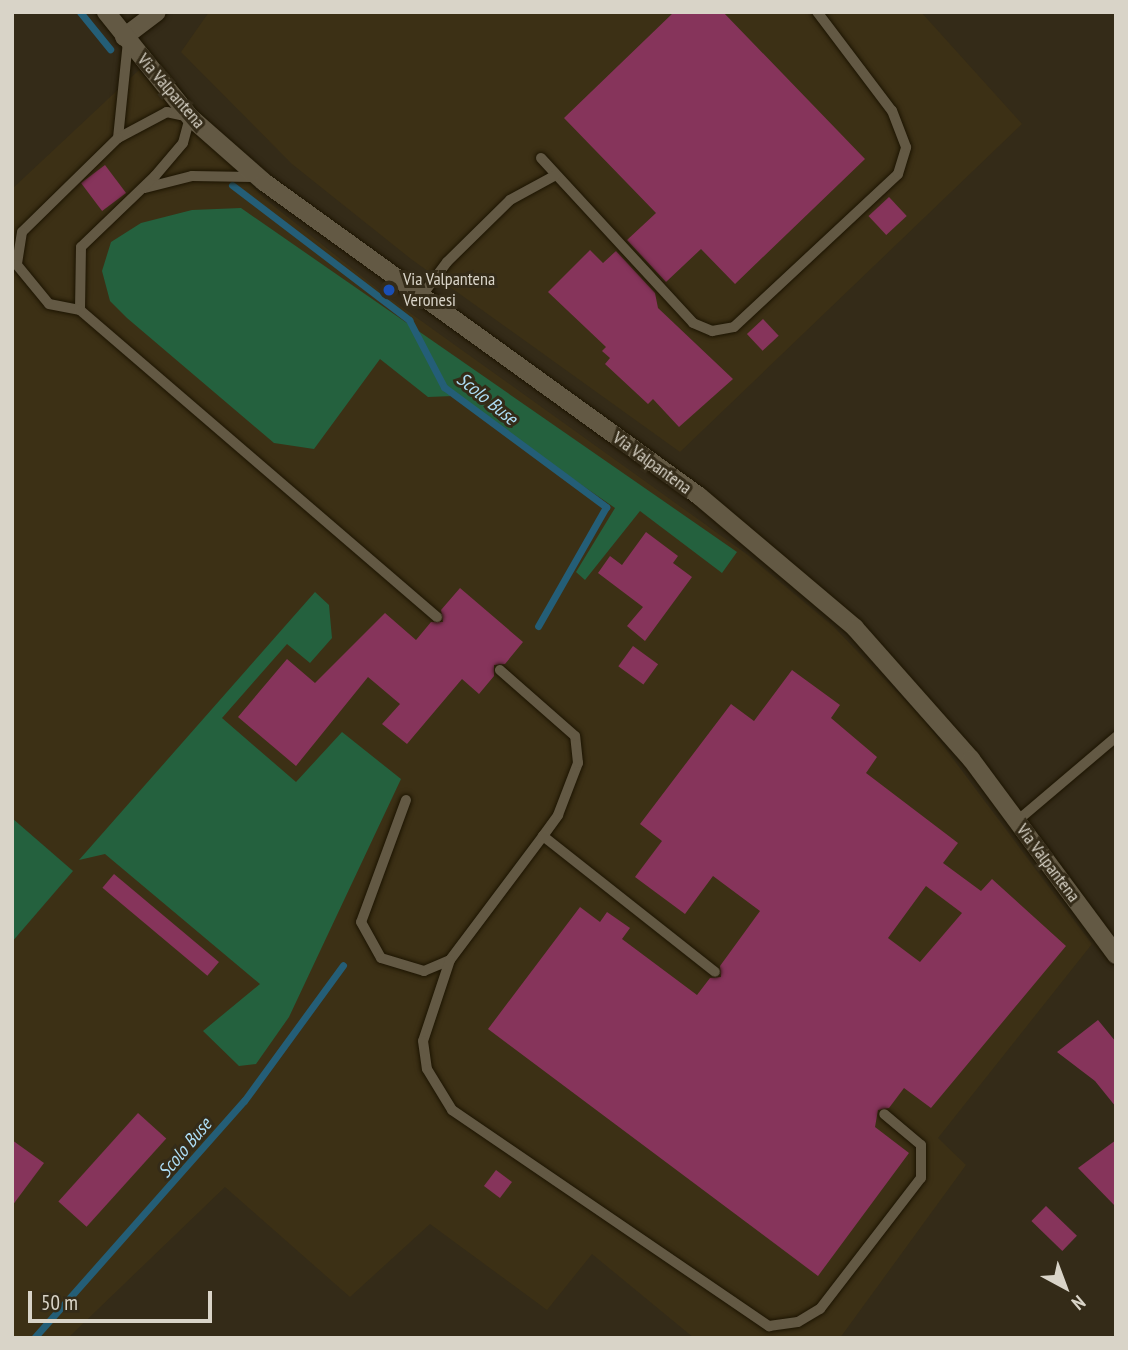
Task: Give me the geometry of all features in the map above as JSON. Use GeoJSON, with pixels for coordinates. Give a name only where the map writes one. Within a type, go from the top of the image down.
{"type":"FeatureCollection","features":[{"type":"Feature","properties":{"kind":"street","name":"Via Valpantena"},"geometry":{"type":"LineString","coordinates":[[106,12],[190,117],[264,182],[420,298],[699,496],[855,628],[1017,821],[1116,955]]}},
{"type":"Feature","properties":{"kind":"street","name":"Via Valpantena"},"geometry":{"type":"LineString","coordinates":[[126,39],[157,12]]}},
{"type":"Feature","properties":{"kind":"lane"},"geometry":{"type":"LineString","coordinates":[[541,158],[693,323],[712,331],[734,327],[898,174],[906,147],[892,111],[817,12]]}},
{"type":"Feature","properties":{"kind":"lane"},"geometry":{"type":"LineString","coordinates":[[118,138],[126,39]]}},
{"type":"Feature","properties":{"kind":"lane"},"geometry":{"type":"LineString","coordinates":[[80,310],[81,247],[142,189],[183,143],[190,117],[167,112],[118,138],[22,232],[16,252],[17,265],[49,304],[80,310],[437,617]]}},
{"type":"Feature","properties":{"kind":"lane"},"geometry":{"type":"LineString","coordinates":[[142,189],[192,176],[240,173],[264,182]]}},
{"type":"Feature","properties":{"kind":"lane"},"geometry":{"type":"LineString","coordinates":[[420,298],[485,223],[556,175]]}},
{"type":"Feature","properties":{"kind":"lane"},"geometry":{"type":"LineString","coordinates":[[500,670],[575,736],[578,763],[558,815],[450,960],[423,1041],[427,1069],[452,1110],[769,1326],[798,1322],[820,1310],[920,1178],[921,1145],[884,1114]]}},
{"type":"Feature","properties":{"kind":"lane"},"geometry":{"type":"LineString","coordinates":[[1017,821],[1116,737]]}},
{"type":"Feature","properties":{"kind":"lane"},"geometry":{"type":"LineString","coordinates":[[406,800],[362,922],[369,946],[402,969],[424,971],[450,960]]}},
{"type":"Feature","properties":{"kind":"lane"},"geometry":{"type":"LineString","coordinates":[[543,836],[715,972]]}},
{"type":"Feature","properties":{"kind":"shaded area"},"geometry":{"type":"Polygon","coordinates":[[[209,12],[921,12],[1022,124],[680,452],[411,259],[292,164],[181,52],[209,12]]]}},
{"type":"Feature","properties":{"kind":"shaded area"},"geometry":{"type":"Polygon","coordinates":[[[139,70],[264,198],[385,295],[748,555],[833,626],[924,720],[1092,944],[938,1138],[966,1165],[840,1338],[694,1338],[592,1254],[547,1310],[430,1224],[350,1297],[225,1187],[68,1338],[12,1338],[12,942],[72,871],[12,818],[12,189],[139,70]]]}},
{"type":"Feature","properties":{"kind":"green space"},"geometry":{"type":"Polygon","coordinates":[[[241,208],[737,552],[722,573],[640,511],[585,580],[576,572],[615,508],[453,396],[428,397],[380,359],[314,449],[274,443],[110,301],[102,271],[111,242],[141,223],[192,210],[241,208]]]}},
{"type":"Feature","properties":{"kind":"green space"},"geometry":{"type":"Polygon","coordinates":[[[315,592],[329,605],[332,638],[310,663],[287,644],[222,718],[296,782],[342,732],[401,779],[289,1017],[256,1064],[239,1066],[203,1031],[260,984],[105,854],[79,860],[315,592]]]}},
{"type":"Feature","properties":{"kind":"green space"},"geometry":{"type":"Polygon","coordinates":[[[12,818],[73,871],[12,942],[12,818]]]}},
{"type":"Feature","properties":{"kind":"building"},"geometry":{"type":"Polygon","coordinates":[[[674,12],[723,12],[865,159],[735,284],[701,249],[666,282],[627,240],[656,213],[564,118],[674,12]]]}},
{"type":"Feature","properties":{"kind":"building"},"geometry":{"type":"Polygon","coordinates":[[[105,165],[126,193],[102,211],[81,183],[105,165]]]}},
{"type":"Feature","properties":{"kind":"building"},"geometry":{"type":"Polygon","coordinates":[[[889,197],[907,216],[886,235],[869,216],[889,197]]]}},
{"type":"Feature","properties":{"kind":"building"},"geometry":{"type":"Polygon","coordinates":[[[590,250],[603,263],[616,251],[655,293],[658,308],[733,379],[679,427],[653,399],[648,404],[605,364],[610,358],[602,351],[606,347],[548,292],[590,250]]]}},
{"type":"Feature","properties":{"kind":"building"},"geometry":{"type":"Polygon","coordinates":[[[763,319],[779,336],[763,351],[747,334],[763,319]]]}},
{"type":"Feature","properties":{"kind":"building"},"geometry":{"type":"Polygon","coordinates":[[[646,532],[678,556],[673,563],[692,577],[645,641],[627,626],[643,607],[598,573],[610,556],[622,565],[646,532]]]}},
{"type":"Feature","properties":{"kind":"building"},"geometry":{"type":"Polygon","coordinates":[[[460,588],[523,642],[505,664],[494,665],[494,676],[479,694],[462,679],[407,744],[382,724],[400,704],[368,677],[296,766],[238,717],[287,659],[315,683],[385,613],[416,640],[431,622],[443,622],[441,610],[460,588]]]}},
{"type":"Feature","properties":{"kind":"building"},"geometry":{"type":"Polygon","coordinates":[[[633,646],[658,664],[643,684],[618,666],[633,646]]]}},
{"type":"Feature","properties":{"kind":"building"},"geometry":{"type":"Polygon","coordinates":[[[792,670],[840,705],[831,718],[877,757],[866,773],[958,843],[943,863],[981,891],[992,879],[1066,946],[931,1108],[904,1088],[889,1108],[878,1110],[875,1127],[909,1153],[818,1276],[488,1029],[580,907],[600,922],[607,912],[630,928],[622,939],[697,995],[710,978],[721,977],[720,966],[760,911],[713,876],[685,914],[635,877],[662,841],[640,824],[731,704],[754,721],[792,670]],[[926,886],[888,938],[920,962],[962,913],[926,886]]]}},
{"type":"Feature","properties":{"kind":"building"},"geometry":{"type":"Polygon","coordinates":[[[114,874],[219,962],[207,976],[102,888],[114,874]]]}},
{"type":"Feature","properties":{"kind":"building"},"geometry":{"type":"Polygon","coordinates":[[[1098,1020],[1116,1042],[1116,1107],[1095,1081],[1057,1052],[1098,1020]]]}},
{"type":"Feature","properties":{"kind":"building"},"geometry":{"type":"Polygon","coordinates":[[[138,1113],[166,1138],[87,1227],[58,1201],[138,1113]]]}},
{"type":"Feature","properties":{"kind":"building"},"geometry":{"type":"Polygon","coordinates":[[[12,1140],[44,1163],[12,1206],[12,1140]]]}},
{"type":"Feature","properties":{"kind":"building"},"geometry":{"type":"Polygon","coordinates":[[[1116,1140],[1116,1207],[1078,1168],[1116,1140]]]}},
{"type":"Feature","properties":{"kind":"building"},"geometry":{"type":"Polygon","coordinates":[[[496,1170],[512,1182],[500,1198],[484,1186],[496,1170]]]}},
{"type":"Feature","properties":{"kind":"building"},"geometry":{"type":"Polygon","coordinates":[[[1046,1206],[1077,1236],[1062,1251],[1031,1221],[1046,1206]]]}},
{"type":"Feature","properties":{"kind":"waterway","name":"Scolo Buse"},"geometry":{"type":"LineString","coordinates":[[80,12],[110,49]]}},
{"type":"Feature","properties":{"kind":"waterway","name":"Scolo Buse"},"geometry":{"type":"LineString","coordinates":[[232,185],[409,320],[444,387],[606,507],[538,626]]}},
{"type":"Feature","properties":{"kind":"waterway","name":"Scolo Buse"},"geometry":{"type":"LineString","coordinates":[[34,1338],[244,1101],[343,965]]}},
{"type":"Feature","properties":{"kind":"place","name":"Via Valpantena Veronesi"},"geometry":{"type":"Point","coordinates":[389,290]}}]}
